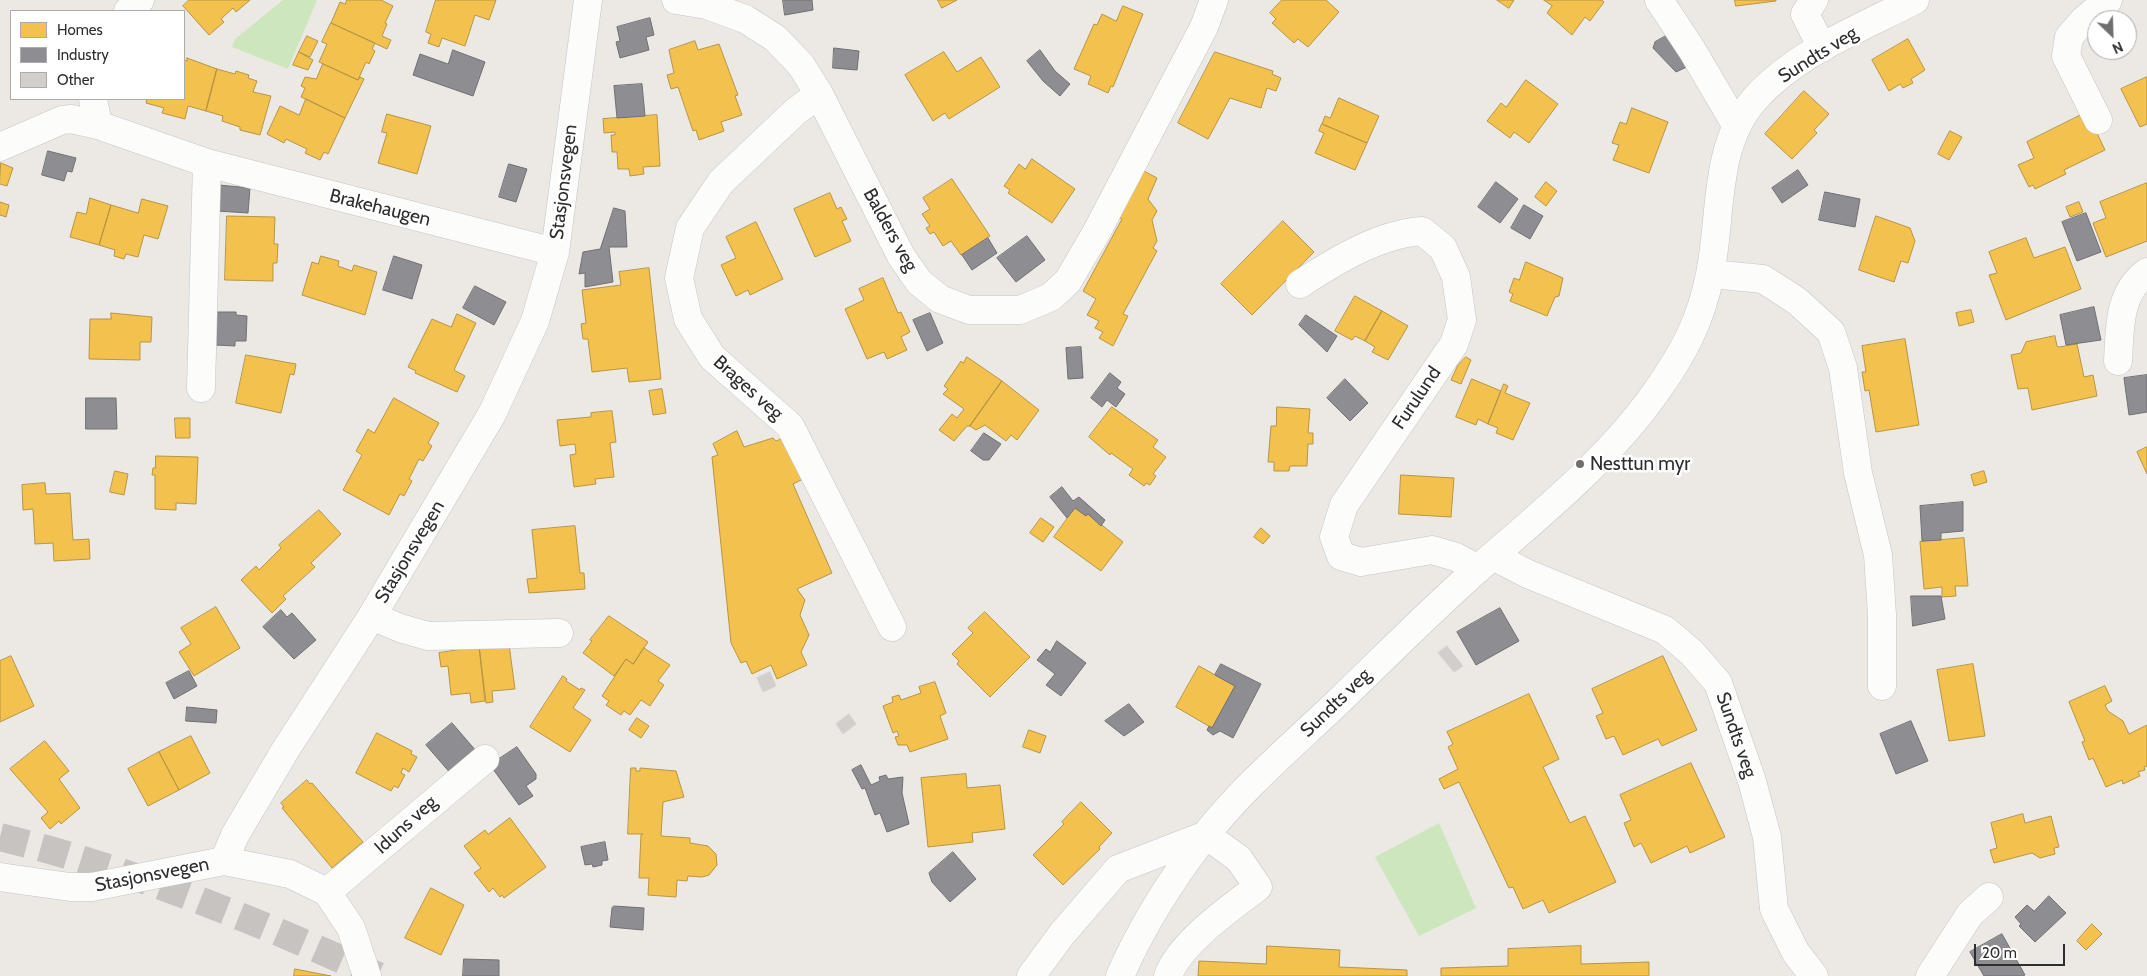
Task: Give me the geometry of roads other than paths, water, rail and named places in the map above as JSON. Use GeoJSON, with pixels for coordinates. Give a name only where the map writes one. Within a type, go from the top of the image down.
{"type":"FeatureCollection","features":[{"type":"Feature","properties":{"kind":"street"},"geometry":{"type":"LineString","coordinates":[[129,10],[140,0]]}},
{"type":"Feature","properties":{"kind":"street","name":"Stasjonsvegen"},"geometry":{"type":"LineString","coordinates":[[0,877],[70,887],[92,887],[224,861],[235,836],[286,749],[372,616],[492,414],[536,321],[555,252],[588,0]]}},
{"type":"Feature","properties":{"kind":"street","name":"Balders veg"},"geometry":{"type":"LineString","coordinates":[[676,0],[707,5],[745,19],[776,38],[801,65],[819,94],[901,256],[919,282],[940,299],[969,310],[1020,310],[1051,297],[1068,281],[1096,233],[1204,26],[1214,0]]}},
{"type":"Feature","properties":{"kind":"street"},"geometry":{"type":"LineString","coordinates":[[1659,0],[1692,50],[1736,126]]}},
{"type":"Feature","properties":{"kind":"street"},"geometry":{"type":"LineString","coordinates":[[1814,0],[1805,14],[1822,48]]}},
{"type":"Feature","properties":{"kind":"street","name":"Sundts veg"},"geometry":{"type":"LineString","coordinates":[[1120,976],[1136,941],[1164,894],[1206,835],[1263,774],[1486,563],[1581,478],[1626,430],[1653,396],[1683,354],[1698,318],[1710,274],[1727,157],[1736,126],[1754,100],[1784,72],[1822,48],[1915,0]]}},
{"type":"Feature","properties":{"kind":"street"},"geometry":{"type":"LineString","coordinates":[[2098,120],[2066,56],[2069,37],[2084,20],[2108,0]]}},
{"type":"Feature","properties":{"kind":"street","name":"Brages veg"},"geometry":{"type":"LineString","coordinates":[[819,94],[795,112],[721,182],[690,228],[679,278],[688,319],[712,357],[790,426],[892,627]]}},
{"type":"Feature","properties":{"kind":"street","name":"Brakehaugen"},"geometry":{"type":"LineString","coordinates":[[0,147],[62,120],[96,112],[206,163],[555,252]]}},
{"type":"Feature","properties":{"kind":"street"},"geometry":{"type":"LineString","coordinates":[[201,388],[206,163]]}},
{"type":"Feature","properties":{"kind":"street","name":"Furulund"},"geometry":{"type":"LineString","coordinates":[[1300,284],[1333,262],[1383,240],[1411,232],[1422,231],[1444,248],[1456,277],[1462,320],[1454,344],[1344,505],[1334,537],[1341,556],[1361,562],[1432,550],[1486,563]]}},
{"type":"Feature","properties":{"kind":"street"},"geometry":{"type":"LineString","coordinates":[[2118,361],[2120,319],[2135,281],[2147,272]]}},
{"type":"Feature","properties":{"kind":"street"},"geometry":{"type":"LineString","coordinates":[[1710,274],[1763,279],[1797,301],[1831,332],[1843,368],[1858,473],[1878,555],[1882,615],[1882,686]]}},
{"type":"Feature","properties":{"kind":"street","name":"Sundts veg"},"geometry":{"type":"LineString","coordinates":[[1486,563],[1528,574],[1665,630],[1692,654],[1718,682],[1752,781],[1767,837],[1774,909],[1796,953],[1814,976]]}},
{"type":"Feature","properties":{"kind":"street"},"geometry":{"type":"LineString","coordinates":[[372,616],[400,628],[428,636],[559,633]]}},
{"type":"Feature","properties":{"kind":"street","name":"Iduns veg"},"geometry":{"type":"LineString","coordinates":[[327,892],[485,759]]}},
{"type":"Feature","properties":{"kind":"street"},"geometry":{"type":"LineString","coordinates":[[1168,976],[1171,968],[1200,933],[1258,887],[1239,859],[1206,835]]}},
{"type":"Feature","properties":{"kind":"street","name":"Sundts veg"},"geometry":{"type":"LineString","coordinates":[[1031,976],[1062,934],[1118,868],[1206,835]]}},
{"type":"Feature","properties":{"kind":"street"},"geometry":{"type":"LineString","coordinates":[[224,861],[290,874],[327,892],[351,928],[367,976]]}},
{"type":"Feature","properties":{"kind":"street"},"geometry":{"type":"LineString","coordinates":[[1930,976],[1970,914],[1989,897]]}},
{"type":"Feature","properties":{"kind":"tunnel"},"geometry":{"type":"LineString","coordinates":[[0,837],[97,864],[145,880],[239,916],[378,976]]}},
{"type":"Feature","properties":{"kind":"place","name":"Nesttun myr"},"geometry":{"type":"Point","coordinates":[1580,464]}}]}
